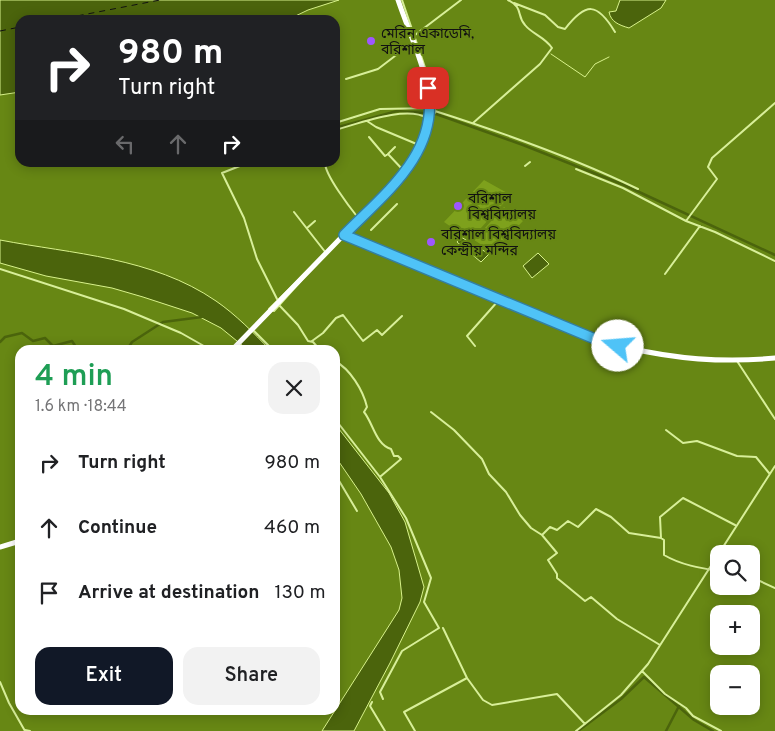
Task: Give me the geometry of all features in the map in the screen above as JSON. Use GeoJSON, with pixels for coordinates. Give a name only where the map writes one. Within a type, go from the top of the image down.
{"type":"FeatureCollection","features":[{"type":"Feature","properties":{"kind":"highway"},"geometry":{"type":"LineString","coordinates":[[237,345],[404,172],[422,146],[428,127],[430,104],[428,88],[400,0]]}},
{"type":"Feature","properties":{"kind":"highway"},"geometry":{"type":"LineString","coordinates":[[352,226],[351,235],[355,239]]}},
{"type":"Feature","properties":{"kind":"highway"},"geometry":{"type":"LineString","coordinates":[[344,235],[595,339],[618,346],[682,358],[737,361],[775,358]]}},
{"type":"Feature","properties":{"kind":"highway"},"geometry":{"type":"LineString","coordinates":[[337,242],[355,239]]}},
{"type":"Feature","properties":{"kind":"highway"},"geometry":{"type":"LineString","coordinates":[[0,547],[15,542]]}},
{"type":"Feature","properties":{"kind":"street"},"geometry":{"type":"LineString","coordinates":[[400,0],[428,73],[435,112],[426,136]]}},
{"type":"Feature","properties":{"kind":"street"},"geometry":{"type":"LineString","coordinates":[[414,35],[461,0]]}},
{"type":"Feature","properties":{"kind":"street"},"geometry":{"type":"LineString","coordinates":[[508,0],[545,15],[558,27],[565,29],[572,17],[588,8],[596,9],[604,14],[615,32]]}},
{"type":"Feature","properties":{"kind":"street"},"geometry":{"type":"LineString","coordinates":[[473,123],[540,64],[552,48],[542,36],[524,25],[518,7],[512,2]]}},
{"type":"Feature","properties":{"kind":"street"},"geometry":{"type":"LineString","coordinates":[[346,79],[378,69],[408,45],[417,41]]}},
{"type":"Feature","properties":{"kind":"street"},"geometry":{"type":"LineString","coordinates":[[687,220],[717,179],[708,167],[712,158],[775,103]]}},
{"type":"Feature","properties":{"kind":"street"},"geometry":{"type":"LineString","coordinates":[[340,121],[380,109],[435,112],[473,123],[596,168],[638,189]]}},
{"type":"Feature","properties":{"kind":"street"},"geometry":{"type":"LineString","coordinates":[[340,128],[367,120],[408,114],[425,116],[426,136]]}},
{"type":"Feature","properties":{"kind":"street"},"geometry":{"type":"LineString","coordinates":[[367,120],[376,127],[422,146]]}},
{"type":"Feature","properties":{"kind":"street"},"geometry":{"type":"LineString","coordinates":[[368,137],[385,156],[395,147]]}},
{"type":"Feature","properties":{"kind":"street"},"geometry":{"type":"LineString","coordinates":[[388,154],[404,172]]}},
{"type":"Feature","properties":{"kind":"street"},"geometry":{"type":"LineString","coordinates":[[525,166],[530,162]]}},
{"type":"Feature","properties":{"kind":"street"},"geometry":{"type":"LineString","coordinates":[[237,167],[222,173],[244,218],[257,259],[277,299]]}},
{"type":"Feature","properties":{"kind":"street"},"geometry":{"type":"LineString","coordinates":[[325,167],[359,219]]}},
{"type":"Feature","properties":{"kind":"street"},"geometry":{"type":"LineString","coordinates":[[576,169],[623,188],[775,261]]}},
{"type":"Feature","properties":{"kind":"street"},"geometry":{"type":"LineString","coordinates":[[372,230],[396,204]]}},
{"type":"Feature","properties":{"kind":"street"},"geometry":{"type":"LineString","coordinates":[[294,212],[325,254]]}},
{"type":"Feature","properties":{"kind":"street"},"geometry":{"type":"LineString","coordinates":[[307,228],[315,220]]}},
{"type":"Feature","properties":{"kind":"street"},"geometry":{"type":"LineString","coordinates":[[665,274],[700,226]]}},
{"type":"Feature","properties":{"kind":"street"},"geometry":{"type":"LineString","coordinates":[[325,254],[274,311],[269,309],[277,299],[325,254]]}},
{"type":"Feature","properties":{"kind":"street"},"geometry":{"type":"LineString","coordinates":[[0,269],[102,300],[155,321],[161,326],[181,333],[202,345]]}},
{"type":"Feature","properties":{"kind":"street"},"geometry":{"type":"LineString","coordinates":[[474,346],[467,336],[492,309],[499,298]]}},
{"type":"Feature","properties":{"kind":"street"},"geometry":{"type":"LineString","coordinates":[[280,305],[298,325],[308,341],[312,341],[316,345]]}},
{"type":"Feature","properties":{"kind":"street"},"geometry":{"type":"LineString","coordinates":[[312,341],[323,333],[336,318],[343,315],[363,341],[377,330],[382,335],[402,316]]}},
{"type":"Feature","properties":{"kind":"street"},"geometry":{"type":"LineString","coordinates":[[253,330],[268,345]]}},
{"type":"Feature","properties":{"kind":"street"},"geometry":{"type":"LineString","coordinates":[[737,361],[775,419]]}},
{"type":"Feature","properties":{"kind":"street"},"geometry":{"type":"LineString","coordinates":[[340,364],[346,368],[361,392],[367,404],[364,412],[381,442],[391,450],[394,456],[398,456],[401,459],[380,476]]}},
{"type":"Feature","properties":{"kind":"street"},"geometry":{"type":"LineString","coordinates":[[431,412],[454,430],[482,458],[489,474],[506,492],[520,515],[531,528],[542,535],[557,553],[548,560],[557,574],[557,578],[584,601],[591,597],[617,619],[660,645]]}},
{"type":"Feature","properties":{"kind":"street"},"geometry":{"type":"LineString","coordinates":[[340,425],[380,476],[406,518],[426,562],[431,578],[424,602],[439,628],[411,645],[398,656],[386,684],[380,692],[383,699]]}},
{"type":"Feature","properties":{"kind":"street"},"geometry":{"type":"LineString","coordinates":[[666,430],[683,443],[697,441],[737,456],[756,457],[769,474]]}},
{"type":"Feature","properties":{"kind":"street"},"geometry":{"type":"LineString","coordinates":[[576,731],[622,695],[642,671],[775,466]]}},
{"type":"Feature","properties":{"kind":"street"},"geometry":{"type":"LineString","coordinates":[[340,482],[357,511]]}},
{"type":"Feature","properties":{"kind":"street"},"geometry":{"type":"LineString","coordinates":[[708,569],[680,563],[664,555],[664,540],[661,538],[660,517],[683,498],[735,526]]}},
{"type":"Feature","properties":{"kind":"street"},"geometry":{"type":"LineString","coordinates":[[542,535],[550,527],[555,530],[568,521],[578,527],[592,511],[596,510],[611,517],[629,533],[661,538]]}},
{"type":"Feature","properties":{"kind":"street"},"geometry":{"type":"LineString","coordinates":[[760,581],[775,588]]}},
{"type":"Feature","properties":{"kind":"street"},"geometry":{"type":"LineString","coordinates":[[443,628],[466,678],[482,700],[492,705],[557,694],[585,724]]}},
{"type":"Feature","properties":{"kind":"street"},"geometry":{"type":"LineString","coordinates":[[642,671],[693,716],[721,731]]}},
{"type":"Feature","properties":{"kind":"street"},"geometry":{"type":"LineString","coordinates":[[415,731],[404,712],[466,678]]}},
{"type":"Feature","properties":{"kind":"street"},"geometry":{"type":"LineString","coordinates":[[0,682],[15,714]]}},
{"type":"Feature","properties":{"kind":"street"},"geometry":{"type":"LineString","coordinates":[[372,702],[370,706],[385,731]]}},
{"type":"Feature","properties":{"kind":"street"},"geometry":{"type":"LineString","coordinates":[[16,715],[25,731],[30,731]]}},
{"type":"Feature","properties":{"kind":"shaded area"},"geometry":{"type":"Polygon","coordinates":[[[0,0],[339,0],[298,15],[15,15],[15,93],[0,95],[0,0]]]}},
{"type":"Feature","properties":{"kind":"shaded area"},"geometry":{"type":"Polygon","coordinates":[[[620,0],[666,0],[661,8],[629,28],[616,23],[609,12],[616,11],[620,0]]]}},
{"type":"Feature","properties":{"kind":"shaded area"},"geometry":{"type":"Polygon","coordinates":[[[484,180],[511,195],[470,240],[444,222],[484,180]]]}},
{"type":"Feature","properties":{"kind":"shaded area"},"geometry":{"type":"Polygon","coordinates":[[[504,207],[523,221],[493,252],[474,240],[504,207]]]}},
{"type":"Feature","properties":{"kind":"shaded area"},"geometry":{"type":"Polygon","coordinates":[[[461,237],[489,254],[481,262],[457,242],[461,237]]]}},
{"type":"Feature","properties":{"kind":"shaded area"},"geometry":{"type":"Polygon","coordinates":[[[0,240],[111,259],[139,266],[191,286],[216,301],[244,324],[265,345],[242,345],[221,328],[192,313],[143,297],[112,288],[46,276],[0,263],[0,240]]]}},
{"type":"Feature","properties":{"kind":"shaded area"},"geometry":{"type":"Polygon","coordinates":[[[538,253],[549,264],[532,278],[523,266],[538,253]]]}},
{"type":"Feature","properties":{"kind":"shaded area"},"geometry":{"type":"Polygon","coordinates":[[[340,430],[389,493],[405,522],[424,587],[420,602],[354,731],[322,731],[332,715],[340,715],[340,703],[399,610],[402,598],[399,570],[391,547],[361,494],[340,463],[340,430]]]}},
{"type":"Feature","properties":{"kind":"waterway"},"geometry":{"type":"LineString","coordinates":[[551,54],[585,77],[595,64],[609,57]]}},
{"type":"Feature","properties":{"kind":"waterway"},"geometry":{"type":"LineString","coordinates":[[340,127],[397,111],[436,114],[523,145],[624,185],[775,255]]}},
{"type":"Feature","properties":{"kind":"waterway"},"geometry":{"type":"LineString","coordinates":[[130,345],[163,322],[202,317]]}},
{"type":"Feature","properties":{"kind":"waterway"},"geometry":{"type":"LineString","coordinates":[[0,342],[5,337],[22,333],[33,341],[45,338],[52,345]]}},
{"type":"Feature","properties":{"kind":"waterway"},"geometry":{"type":"LineString","coordinates":[[57,345],[72,341],[75,345]]}},
{"type":"Feature","properties":{"kind":"waterway"},"geometry":{"type":"LineString","coordinates":[[578,731],[621,699],[644,677],[694,720],[713,731]]}},
{"type":"Feature","properties":{"kind":"waterway"},"geometry":{"type":"LineString","coordinates":[[666,731],[679,706]]}},
{"type":"Feature","properties":{"kind":"ferry route"},"geometry":{"type":"LineString","coordinates":[[82,15],[160,0]]}},
{"type":"Feature","properties":{"kind":"ferry route"},"geometry":{"type":"LineString","coordinates":[[0,31],[15,28]]}},
{"type":"Feature","properties":{"kind":"place","name":"মেরিন একাডেমি, বরিশাল"},"geometry":{"type":"Point","coordinates":[371,41]}},
{"type":"Feature","properties":{"kind":"place","name":"বরিশাল বিশ্ববিদ্যালয়"},"geometry":{"type":"Point","coordinates":[458,206]}},
{"type":"Feature","properties":{"kind":"place","name":"বরিশাল বিশ্ববিদ্যালয় কেন্দ্রীয় মন্দির"},"geometry":{"type":"Point","coordinates":[431,242]}},
{"type":"Feature","properties":{"kind":"route"},"geometry":{"type":"LineString","coordinates":[[428,88],[429,118],[423,144],[409,167],[344,235],[481,290],[595,339],[618,346]]}}]}
